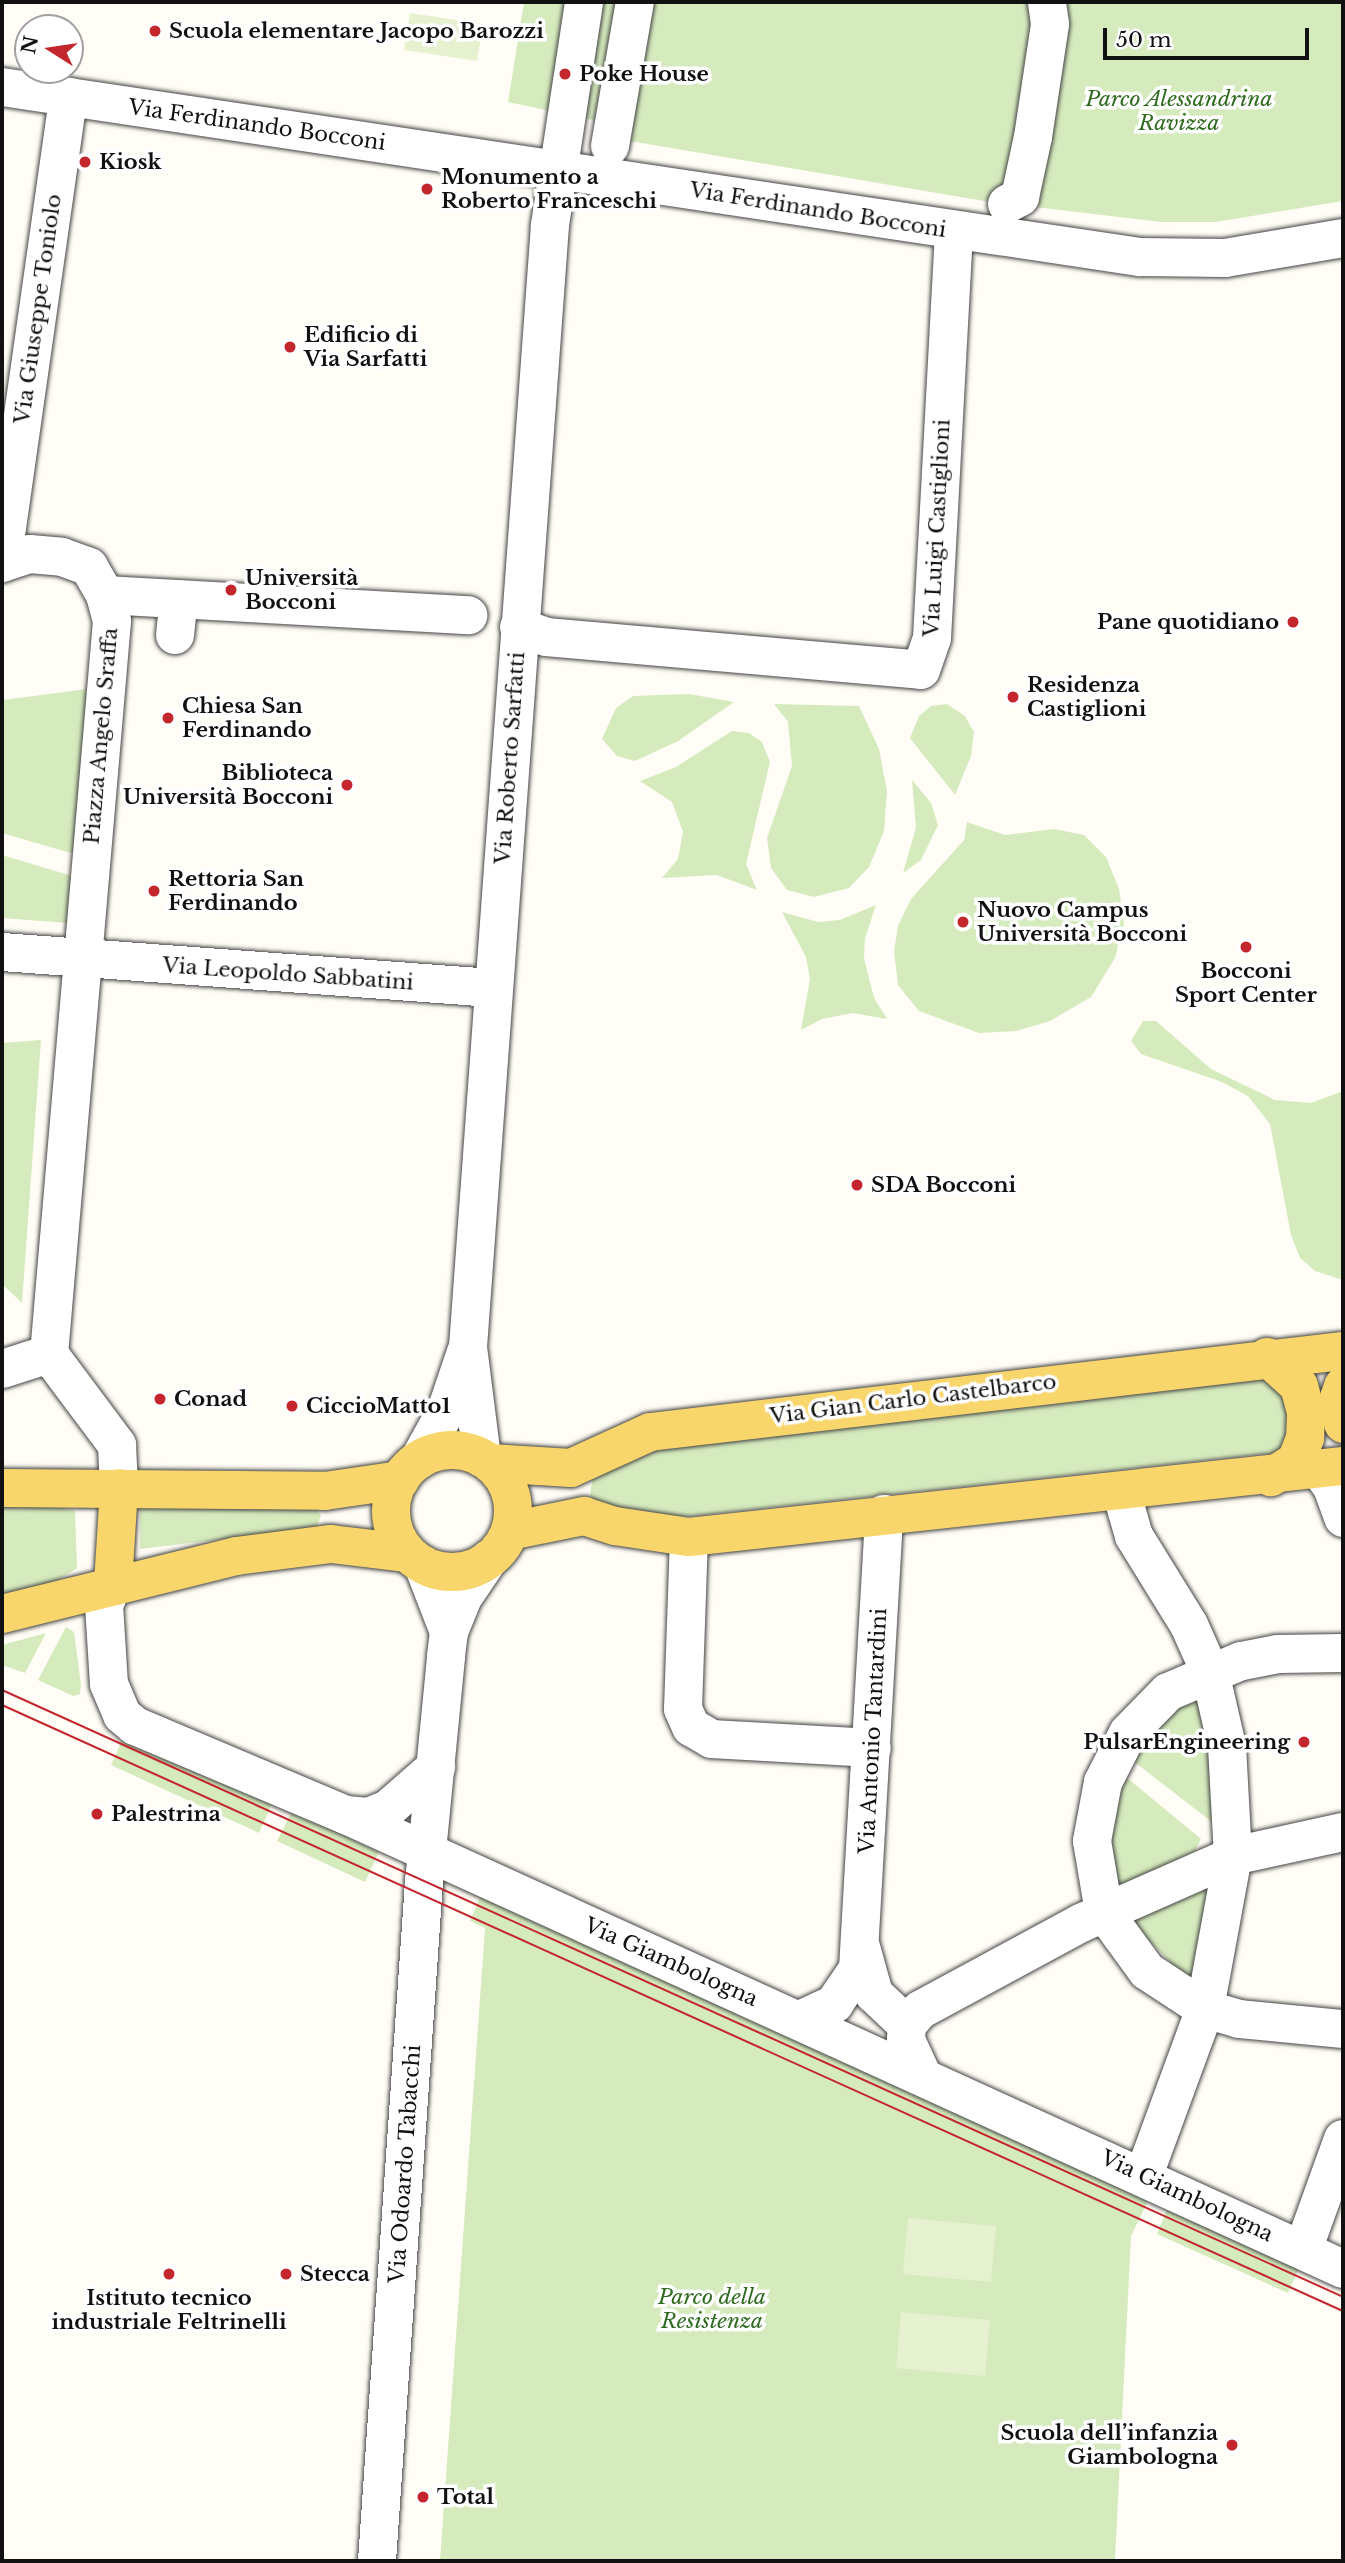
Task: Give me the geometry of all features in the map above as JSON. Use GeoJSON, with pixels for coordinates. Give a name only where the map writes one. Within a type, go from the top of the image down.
{"type":"FeatureCollection","features":[{"type":"Feature","properties":{"kind":"main road","name":"Via Gian Carlo Castelbarco"},"geometry":{"type":"LineString","coordinates":[[578,1466],[610,1447],[650,1432],[1267,1356],[1343,1350]]}},
{"type":"Feature","properties":{"kind":"main road"},"geometry":{"type":"LineString","coordinates":[[1267,1356],[1299,1386],[1306,1413],[1305,1438],[1296,1461],[1271,1477]]}},
{"type":"Feature","properties":{"kind":"main road"},"geometry":{"type":"LineString","coordinates":[[1343,1386],[1339,1398],[1343,1424]]}},
{"type":"Feature","properties":{"kind":"main road"},"geometry":{"type":"LineString","coordinates":[[2,1488],[325,1491],[409,1470],[450,1450],[486,1461],[578,1466],[574,1490],[584,1516]]}},
{"type":"Feature","properties":{"kind":"main road"},"geometry":{"type":"LineString","coordinates":[[486,1461],[510,1493],[499,1545]]}},
{"type":"Feature","properties":{"kind":"main road"},"geometry":{"type":"LineString","coordinates":[[2,1614],[113,1584],[236,1556],[323,1544],[415,1559],[460,1572],[499,1545],[584,1516],[615,1526],[689,1537],[884,1514],[1271,1477],[1331,1468]]}},
{"type":"Feature","properties":{"kind":"main road"},"geometry":{"type":"LineString","coordinates":[[409,1470],[391,1517],[415,1559]]}},
{"type":"Feature","properties":{"kind":"main road"},"geometry":{"type":"LineString","coordinates":[[113,1584],[119,1488]]}},
{"type":"Feature","properties":{"kind":"street","name":"Via Roberto Sarfatti"},"geometry":{"type":"LineString","coordinates":[[486,1461],[468,1347],[519,627],[557,170],[584,2]]}},
{"type":"Feature","properties":{"kind":"street"},"geometry":{"type":"LineString","coordinates":[[610,146],[635,2]]}},
{"type":"Feature","properties":{"kind":"street"},"geometry":{"type":"LineString","coordinates":[[1007,204],[1020,197],[1033,137],[1050,24],[1047,2]]}},
{"type":"Feature","properties":{"kind":"street","name":"Via Ferdinando Bocconi"},"geometry":{"type":"LineString","coordinates":[[2,87],[954,231],[1180,260],[1237,256],[1343,237]]}},
{"type":"Feature","properties":{"kind":"street","name":"Via Giuseppe Toniolo"},"geometry":{"type":"LineString","coordinates":[[2,563],[68,97]]}},
{"type":"Feature","properties":{"kind":"street","name":"Via Luigi Castiglioni"},"geometry":{"type":"LineString","coordinates":[[519,627],[558,638],[922,668],[932,638],[954,231]]}},
{"type":"Feature","properties":{"kind":"street","name":"Piazza Angelo Sraffa"},"geometry":{"type":"LineString","coordinates":[[2,563],[30,554],[62,557],[89,567],[105,595],[112,636],[49,1354]]}},
{"type":"Feature","properties":{"kind":"street"},"geometry":{"type":"LineString","coordinates":[[105,595],[177,617],[411,621],[468,615]]}},
{"type":"Feature","properties":{"kind":"street"},"geometry":{"type":"LineString","coordinates":[[2,952],[83,945]]}},
{"type":"Feature","properties":{"kind":"street","name":"Via Leopoldo Sabbatini"},"geometry":{"type":"LineString","coordinates":[[83,945],[494,988]]}},
{"type":"Feature","properties":{"kind":"street","name":"Via Roberto Sarfatti"},"geometry":{"type":"LineString","coordinates":[[409,1470],[446,1411],[468,1347]]}},
{"type":"Feature","properties":{"kind":"street"},"geometry":{"type":"LineString","coordinates":[[2,1369],[49,1354],[117,1445],[119,1488]]}},
{"type":"Feature","properties":{"kind":"street"},"geometry":{"type":"LineString","coordinates":[[1331,1468],[1332,1487],[1343,1518]]}},
{"type":"Feature","properties":{"kind":"street"},"geometry":{"type":"LineString","coordinates":[[1121,1491],[1133,1536],[1189,1625],[1210,1672],[1227,1746],[1233,1856],[1205,2009],[1144,2175]]}},
{"type":"Feature","properties":{"kind":"street","name":"Via Antonio Tantardini"},"geometry":{"type":"LineString","coordinates":[[800,2020],[821,2014],[848,1990],[861,1947],[884,1514]]}},
{"type":"Feature","properties":{"kind":"street"},"geometry":{"type":"LineString","coordinates":[[689,1537],[683,1709],[691,1727],[712,1739],[872,1748]]}},
{"type":"Feature","properties":{"kind":"street","name":"Via Odoardo Tabacchi"},"geometry":{"type":"LineString","coordinates":[[377,2561],[427,1853],[449,1632],[462,1599],[499,1545]]}},
{"type":"Feature","properties":{"kind":"street","name":"Via Odoardo Tabacchi"},"geometry":{"type":"LineString","coordinates":[[415,1559],[449,1632]]}},
{"type":"Feature","properties":{"kind":"street","name":"Via Giambologna"},"geometry":{"type":"LineString","coordinates":[[113,1584],[104,1605],[109,1684],[122,1715],[135,1726],[346,1815],[1144,2175],[1343,2269]]}},
{"type":"Feature","properties":{"kind":"street"},"geometry":{"type":"LineString","coordinates":[[1343,1653],[1278,1654],[1210,1672],[1168,1692],[1143,1714],[1103,1782],[1092,1841],[1104,1912],[1147,1971],[1205,2009],[1251,2021],[1343,2029]]}},
{"type":"Feature","properties":{"kind":"street"},"geometry":{"type":"LineString","coordinates":[[346,1815],[368,1817],[388,1809],[436,1767]]}},
{"type":"Feature","properties":{"kind":"street"},"geometry":{"type":"LineString","coordinates":[[923,2077],[906,2040],[907,2025],[920,2010],[1104,1912],[1233,1856],[1343,1832]]}},
{"type":"Feature","properties":{"kind":"street","name":"Via Antonio Tantardini"},"geometry":{"type":"LineString","coordinates":[[861,1947],[874,1994],[907,2025]]}},
{"type":"Feature","properties":{"kind":"street"},"geometry":{"type":"LineString","coordinates":[[1303,2250],[1343,2139]]}},
{"type":"Feature","properties":{"kind":"green space","name":"Parco Alessandrina Ravizza"},"geometry":{"type":"Polygon","coordinates":[[[524,2],[1343,2],[1343,201],[1215,222],[1161,222],[984,201],[630,141],[617,125],[508,102],[524,2]]]}},
{"type":"Feature","properties":{"kind":"green space"},"geometry":{"type":"Polygon","coordinates":[[[410,13],[483,24],[477,61],[404,50],[410,13]]]}},
{"type":"Feature","properties":{"kind":"green space"},"geometry":{"type":"Polygon","coordinates":[[[87,689],[74,854],[2,833],[3,700],[87,689]]]}},
{"type":"Feature","properties":{"kind":"green space"},"geometry":{"type":"Polygon","coordinates":[[[689,694],[734,702],[678,741],[635,761],[617,756],[602,739],[616,708],[633,696],[689,694]]]}},
{"type":"Feature","properties":{"kind":"green space"},"geometry":{"type":"Polygon","coordinates":[[[774,704],[859,706],[879,749],[887,791],[884,831],[869,867],[849,888],[814,897],[787,890],[771,868],[767,838],[792,766],[788,722],[774,704]]]}},
{"type":"Feature","properties":{"kind":"green space"},"geometry":{"type":"Polygon","coordinates":[[[947,704],[965,716],[974,732],[971,756],[955,795],[910,738],[919,716],[931,706],[947,704]]]}},
{"type":"Feature","properties":{"kind":"green space"},"geometry":{"type":"Polygon","coordinates":[[[732,731],[749,733],[762,742],[770,762],[746,864],[757,890],[717,875],[662,878],[678,859],[683,832],[672,802],[640,781],[676,767],[732,731]]]}},
{"type":"Feature","properties":{"kind":"green space"},"geometry":{"type":"Polygon","coordinates":[[[912,780],[931,803],[938,825],[921,860],[903,873],[916,827],[912,780]]]}},
{"type":"Feature","properties":{"kind":"green space"},"geometry":{"type":"Polygon","coordinates":[[[967,822],[1005,835],[1054,829],[1084,835],[1106,857],[1119,889],[1124,924],[1115,958],[1091,997],[1050,1021],[1016,1031],[979,1033],[919,1011],[898,985],[894,951],[898,926],[911,899],[964,840],[967,822]]]}},
{"type":"Feature","properties":{"kind":"green space"},"geometry":{"type":"Polygon","coordinates":[[[2,855],[72,876],[68,923],[2,918],[2,855]]]}},
{"type":"Feature","properties":{"kind":"green space"},"geometry":{"type":"Polygon","coordinates":[[[876,905],[865,938],[864,958],[874,998],[887,1019],[853,1013],[822,1019],[801,1030],[810,979],[806,957],[782,912],[818,922],[840,920],[876,905]]]}},
{"type":"Feature","properties":{"kind":"green space"},"geometry":{"type":"Polygon","coordinates":[[[1143,1021],[1156,1021],[1211,1069],[1275,1100],[1311,1103],[1343,1091],[1343,1280],[1315,1271],[1300,1258],[1291,1235],[1270,1124],[1248,1096],[1222,1082],[1141,1054],[1131,1041],[1143,1021]]]}},
{"type":"Feature","properties":{"kind":"green space"},"geometry":{"type":"Polygon","coordinates":[[[41,1040],[22,1303],[2,1284],[2,1043],[41,1040]]]}},
{"type":"Feature","properties":{"kind":"green space"},"geometry":{"type":"Polygon","coordinates":[[[1269,1375],[1287,1388],[1294,1435],[1282,1452],[690,1516],[669,1517],[599,1504],[590,1495],[593,1475],[645,1450],[1269,1375]]]}},
{"type":"Feature","properties":{"kind":"green space"},"geometry":{"type":"Polygon","coordinates":[[[29,1501],[75,1511],[77,1568],[52,1584],[2,1597],[2,1502],[29,1501]]]}},
{"type":"Feature","properties":{"kind":"green space"},"geometry":{"type":"Polygon","coordinates":[[[140,1506],[315,1507],[321,1516],[316,1528],[140,1549],[140,1506]]]}},
{"type":"Feature","properties":{"kind":"green space"},"geometry":{"type":"Polygon","coordinates":[[[66,1627],[74,1632],[81,1685],[80,1694],[73,1696],[38,1680],[66,1627]]]}},
{"type":"Feature","properties":{"kind":"green space"},"geometry":{"type":"Polygon","coordinates":[[[46,1633],[25,1673],[2,1665],[2,1645],[46,1633]]]}},
{"type":"Feature","properties":{"kind":"green space"},"geometry":{"type":"Polygon","coordinates":[[[1203,1688],[1212,1822],[1128,1757],[1146,1725],[1203,1688]]]}},
{"type":"Feature","properties":{"kind":"green space"},"geometry":{"type":"Polygon","coordinates":[[[125,1734],[273,1802],[259,1833],[111,1765],[125,1734]]]}},
{"type":"Feature","properties":{"kind":"green space"},"geometry":{"type":"Polygon","coordinates":[[[1120,1772],[1201,1839],[1195,1851],[1110,1894],[1102,1833],[1120,1772]]]}},
{"type":"Feature","properties":{"kind":"green space"},"geometry":{"type":"Polygon","coordinates":[[[292,1811],[379,1852],[365,1882],[277,1841],[292,1811]]]}},
{"type":"Feature","properties":{"kind":"green space"},"geometry":{"type":"Polygon","coordinates":[[[1210,1883],[1193,1976],[1186,1978],[1127,1918],[1210,1883]]]}},
{"type":"Feature","properties":{"kind":"green space","name":"Parco della Resistenza"},"geometry":{"type":"Polygon","coordinates":[[[481,1895],[1151,2195],[1131,2236],[1115,2561],[440,2561],[485,1928],[470,1921],[481,1895]]]}},
{"type":"Feature","properties":{"kind":"green space"},"geometry":{"type":"Polygon","coordinates":[[[1170,2202],[1302,2262],[1288,2293],[1157,2234],[1170,2202]]]}},
{"type":"Feature","properties":{"kind":"green space"},"geometry":{"type":"Polygon","coordinates":[[[908,2218],[996,2226],[991,2282],[903,2274],[908,2218]]]}},
{"type":"Feature","properties":{"kind":"green space"},"geometry":{"type":"Polygon","coordinates":[[[901,2312],[990,2320],[985,2376],[896,2368],[901,2312]]]}},
{"type":"Feature","properties":{"kind":"tram line"},"geometry":{"type":"LineString","coordinates":[[2,1690],[1343,2297]]}},
{"type":"Feature","properties":{"kind":"tram line"},"geometry":{"type":"LineString","coordinates":[[2,1705],[1343,2311]]}},
{"type":"Feature","properties":{"kind":"place","name":"Scuola elementare Jacopo Barozzi"},"geometry":{"type":"Point","coordinates":[155,31]}},
{"type":"Feature","properties":{"kind":"place","name":"Poke House"},"geometry":{"type":"Point","coordinates":[565,74]}},
{"type":"Feature","properties":{"kind":"place","name":"Kiosk"},"geometry":{"type":"Point","coordinates":[85,162]}},
{"type":"Feature","properties":{"kind":"place","name":"Monumento a Roberto Franceschi"},"geometry":{"type":"Point","coordinates":[427,189]}},
{"type":"Feature","properties":{"kind":"place","name":"Edificio di Via Sarfatti"},"geometry":{"type":"Point","coordinates":[290,347]}},
{"type":"Feature","properties":{"kind":"place","name":"Università Bocconi"},"geometry":{"type":"Point","coordinates":[231,590]}},
{"type":"Feature","properties":{"kind":"place","name":"Pane quotidiano"},"geometry":{"type":"Point","coordinates":[1293,622]}},
{"type":"Feature","properties":{"kind":"place","name":"Residenza Castiglioni"},"geometry":{"type":"Point","coordinates":[1013,697]}},
{"type":"Feature","properties":{"kind":"place","name":"Chiesa San Ferdinando"},"geometry":{"type":"Point","coordinates":[168,718]}},
{"type":"Feature","properties":{"kind":"place","name":"Biblioteca Università Bocconi"},"geometry":{"type":"Point","coordinates":[347,785]}},
{"type":"Feature","properties":{"kind":"place","name":"Rettoria San Ferdinando"},"geometry":{"type":"Point","coordinates":[154,891]}},
{"type":"Feature","properties":{"kind":"place","name":"Nuovo Campus Università Bocconi"},"geometry":{"type":"Point","coordinates":[963,922]}},
{"type":"Feature","properties":{"kind":"place","name":"Bocconi Sport Center"},"geometry":{"type":"Point","coordinates":[1246,947]}},
{"type":"Feature","properties":{"kind":"place","name":"SDA Bocconi"},"geometry":{"type":"Point","coordinates":[857,1185]}},
{"type":"Feature","properties":{"kind":"place","name":"Conad"},"geometry":{"type":"Point","coordinates":[160,1399]}},
{"type":"Feature","properties":{"kind":"place","name":"CiccioMatto1"},"geometry":{"type":"Point","coordinates":[292,1406]}},
{"type":"Feature","properties":{"kind":"place","name":"PulsarEngineering"},"geometry":{"type":"Point","coordinates":[1304,1742]}},
{"type":"Feature","properties":{"kind":"place","name":"Palestrina"},"geometry":{"type":"Point","coordinates":[97,1814]}},
{"type":"Feature","properties":{"kind":"place","name":"Istituto tecnico industriale Feltrinelli"},"geometry":{"type":"Point","coordinates":[169,2274]}},
{"type":"Feature","properties":{"kind":"place","name":"Stecca"},"geometry":{"type":"Point","coordinates":[286,2274]}},
{"type":"Feature","properties":{"kind":"place","name":"Scuola dell’infanzia Giambologna"},"geometry":{"type":"Point","coordinates":[1232,2445]}},
{"type":"Feature","properties":{"kind":"place","name":"Total"},"geometry":{"type":"Point","coordinates":[423,2497]}}]}
